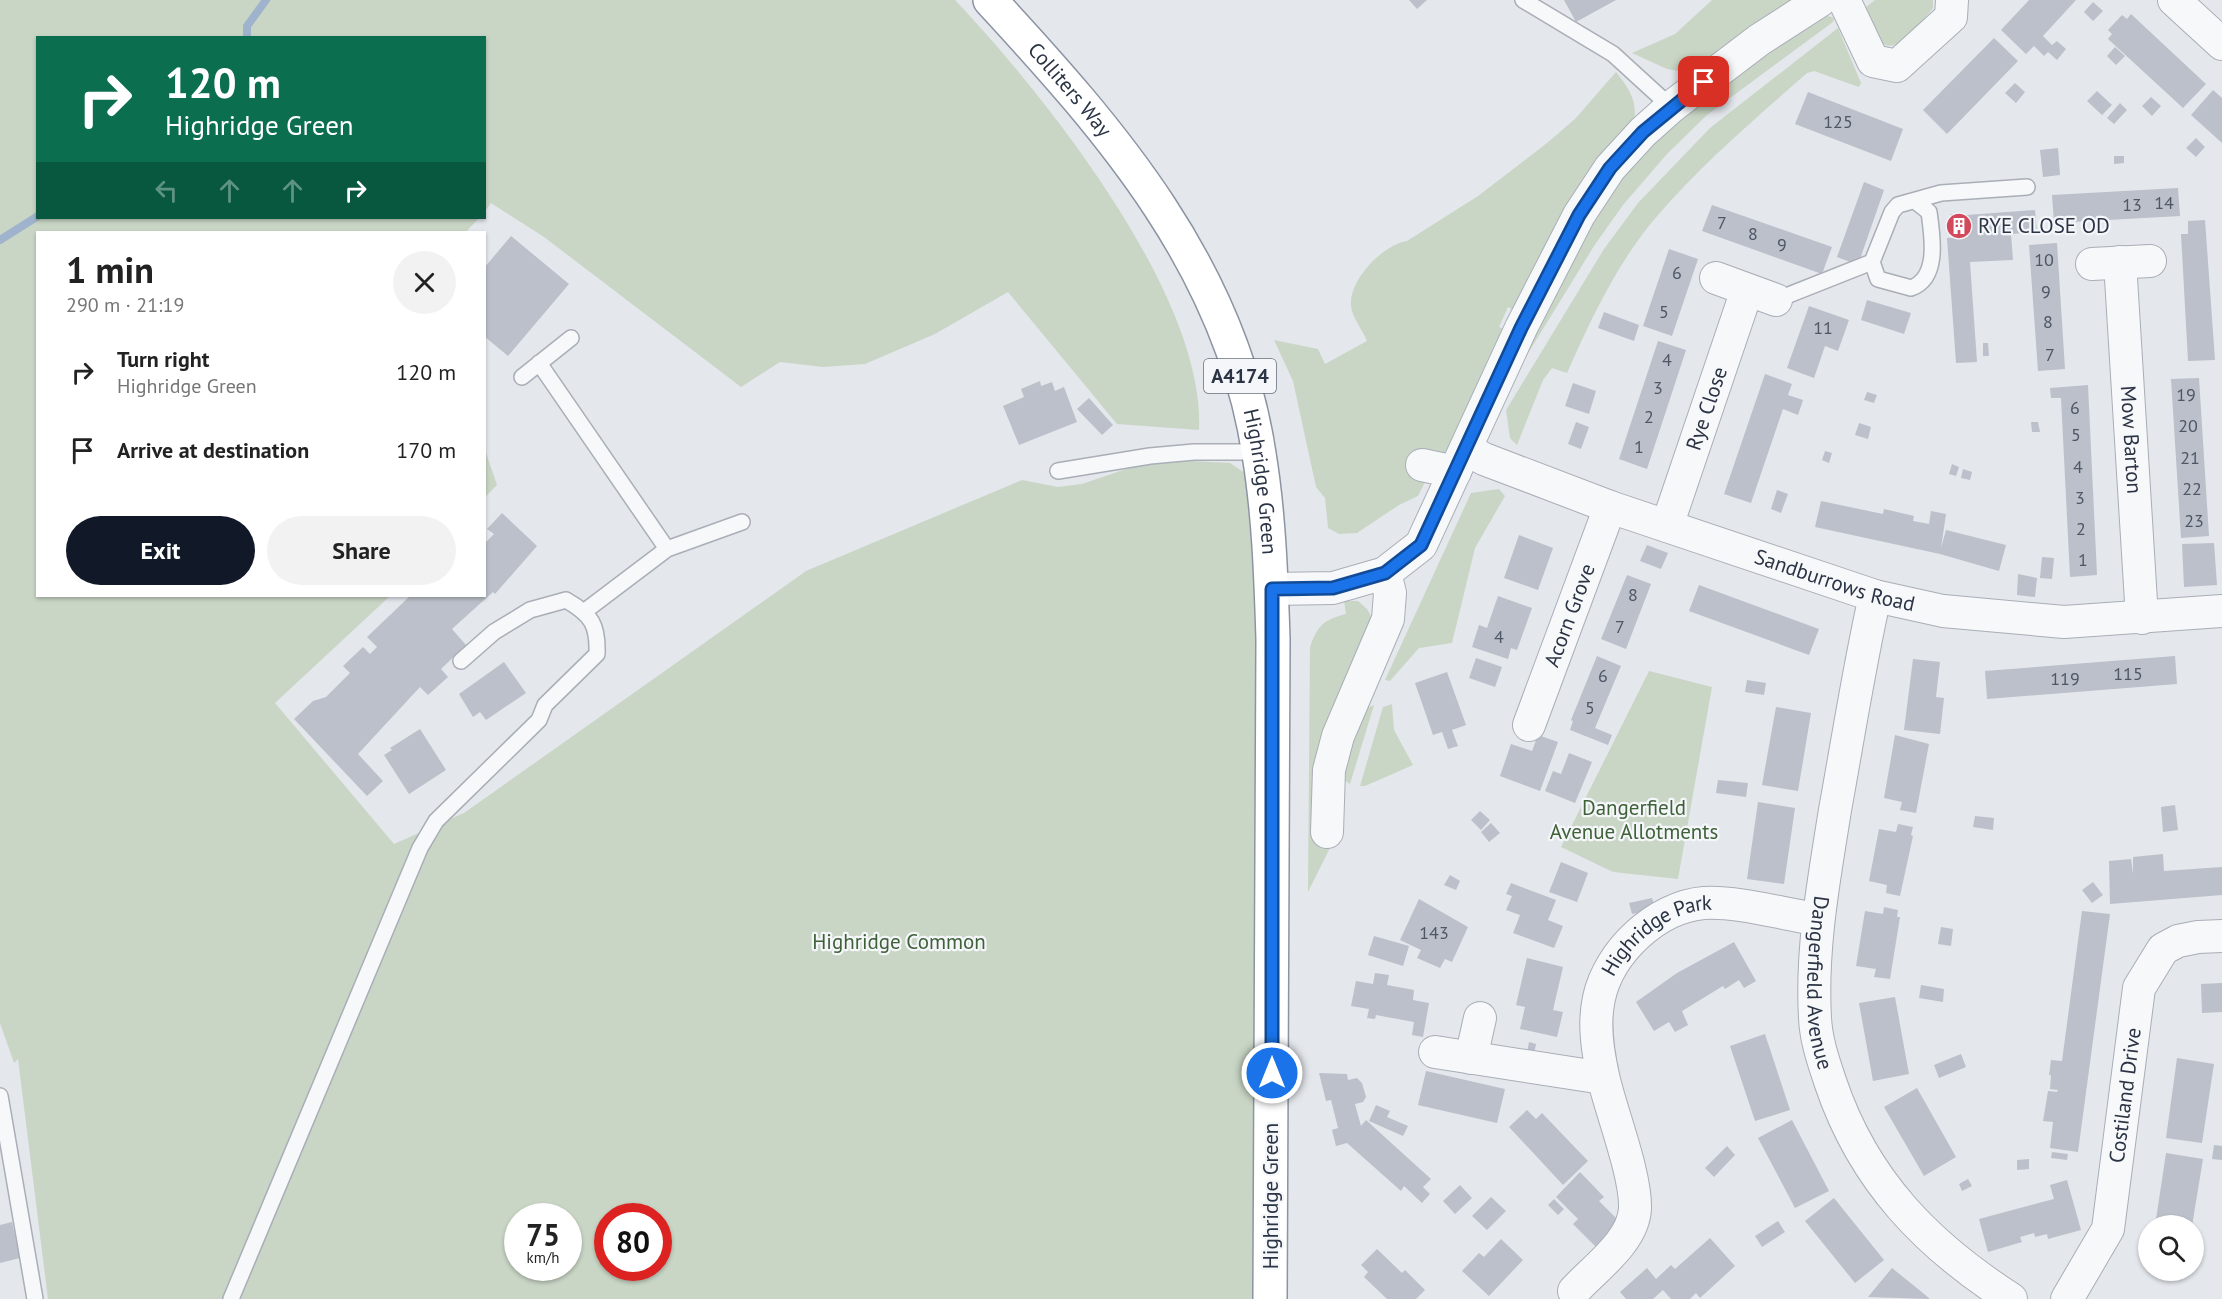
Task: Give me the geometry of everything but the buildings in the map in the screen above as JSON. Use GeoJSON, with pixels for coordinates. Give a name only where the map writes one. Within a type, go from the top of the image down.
{"type":"FeatureCollection","features":[{"type":"Feature","properties":{"kind":"highway","name":"Colliters Way"},"geometry":{"type":"LineString","coordinates":[[990,0],[1069,85],[1146,183]]}},
{"type":"Feature","properties":{"kind":"highway","name":"Highridge Green"},"geometry":{"type":"LineString","coordinates":[[1146,183],[1191,255],[1222,322],[1246,392],[1259,452],[1272,589],[1270,1299]]}},
{"type":"Feature","properties":{"kind":"street"},"geometry":{"type":"LineString","coordinates":[[1272,589],[1333,588],[1385,573],[1421,545],[1521,328],[1579,215],[1610,168],[1643,132],[1671,107],[1759,40],[1821,0]]}},
{"type":"Feature","properties":{"kind":"street"},"geometry":{"type":"LineString","coordinates":[[1844,0],[1873,61],[1897,66],[1951,17],[1952,0]]}},
{"type":"Feature","properties":{"kind":"street"},"geometry":{"type":"LineString","coordinates":[[2174,0],[2222,44]]}},
{"type":"Feature","properties":{"kind":"street","name":"Mow Barton"},"geometry":{"type":"LineString","coordinates":[[2121,262],[2142,618]]}},
{"type":"Feature","properties":{"kind":"street"},"geometry":{"type":"LineString","coordinates":[[1716,279],[1762,295]]}},
{"type":"Feature","properties":{"kind":"street","name":"Rye Close"},"geometry":{"type":"LineString","coordinates":[[1666,526],[1762,295]]}},
{"type":"Feature","properties":{"kind":"street","name":"Sandburrows Road"},"geometry":{"type":"LineString","coordinates":[[1461,460],[1484,459],[1610,507],[1875,596],[1943,610],[2064,622],[2222,611]]}},
{"type":"Feature","properties":{"kind":"street"},"geometry":{"type":"LineString","coordinates":[[1422,465],[1461,460]]}},
{"type":"Feature","properties":{"kind":"street","name":"Acorn Grove"},"geometry":{"type":"LineString","coordinates":[[1529,725],[1610,507]]}},
{"type":"Feature","properties":{"kind":"street"},"geometry":{"type":"LineString","coordinates":[[1327,832],[1329,770],[1338,736],[1388,619],[1390,593],[1385,573]]}},
{"type":"Feature","properties":{"kind":"street","name":"Dangerfield Avenue"},"geometry":{"type":"LineString","coordinates":[[1875,596],[1863,651],[1817,919],[1815,1021],[1823,1061],[1836,1100],[1857,1145],[1880,1182],[1911,1220],[1951,1257],[2011,1299]]}},
{"type":"Feature","properties":{"kind":"street","name":"Highridge Park"},"geometry":{"type":"LineString","coordinates":[[1574,1290],[1627,1234],[1635,1209],[1633,1189],[1603,1078],[1596,1027],[1599,996],[1627,943],[1652,922],[1678,908],[1704,903],[1817,919]]}},
{"type":"Feature","properties":{"kind":"street","name":"Costiland Drive"},"geometry":{"type":"LineString","coordinates":[[2067,1299],[2108,1229],[2139,988],[2163,949],[2178,941],[2222,936]]}},
{"type":"Feature","properties":{"kind":"street"},"geometry":{"type":"LineString","coordinates":[[1471,1058],[1480,1018]]}},
{"type":"Feature","properties":{"kind":"street"},"geometry":{"type":"LineString","coordinates":[[1435,1052],[1603,1078]]}},
{"type":"Feature","properties":{"kind":"lane"},"geometry":{"type":"LineString","coordinates":[[1523,0],[1612,54],[1671,107]]}},
{"type":"Feature","properties":{"kind":"lane"},"geometry":{"type":"LineString","coordinates":[[1915,201],[1929,212],[1933,241],[1929,270],[1923,281],[1911,288],[1878,279],[1872,262],[1892,212],[1907,201],[1915,201],[1941,193],[2028,187]]}},
{"type":"Feature","properties":{"kind":"lane"},"geometry":{"type":"LineString","coordinates":[[1762,295],[1872,262]]}},
{"type":"Feature","properties":{"kind":"lane"},"geometry":{"type":"LineString","coordinates":[[522,377],[571,338]]}},
{"type":"Feature","properties":{"kind":"lane"},"geometry":{"type":"LineString","coordinates":[[539,363],[666,549]]}},
{"type":"Feature","properties":{"kind":"lane"},"geometry":{"type":"LineString","coordinates":[[1058,471],[1150,456],[1194,452],[1259,452]]}},
{"type":"Feature","properties":{"kind":"lane"},"geometry":{"type":"LineString","coordinates":[[585,611],[666,549],[742,522]]}},
{"type":"Feature","properties":{"kind":"lane"},"geometry":{"type":"LineString","coordinates":[[231,1299],[420,848],[436,821],[539,720],[545,705],[597,654],[597,632],[585,611],[566,600],[530,610],[494,632],[461,661]]}},
{"type":"Feature","properties":{"kind":"lane"},"geometry":{"type":"LineString","coordinates":[[0,1096],[34,1299]]}},
{"type":"Feature","properties":{"kind":"green space","name":"Highridge Common"},"geometry":{"type":"Polygon","coordinates":[[[0,0],[955,0],[1032,88],[1073,142],[1113,200],[1148,260],[1176,320],[1194,377],[1199,430],[1117,424],[1008,292],[935,334],[865,364],[823,367],[780,362],[741,387],[544,237],[491,203],[486,210],[486,36],[36,36],[36,219],[478,219],[467,231],[36,231],[36,597],[389,597],[275,703],[394,844],[464,813],[806,571],[1022,480],[1058,487],[1082,484],[1138,465],[1192,461],[1230,463],[1245,473],[1254,578],[1256,687],[1254,1299],[48,1299],[18,1059],[14,1063],[0,1023],[0,0]]]}},
{"type":"Feature","properties":{"kind":"green space"},"geometry":{"type":"Polygon","coordinates":[[[1712,0],[1797,0],[1690,73],[1667,69],[1632,53],[1675,34],[1712,0]]]}},
{"type":"Feature","properties":{"kind":"green space"},"geometry":{"type":"Polygon","coordinates":[[[1875,0],[1933,0],[1933,8],[1903,41],[1888,46],[1876,36],[1865,8],[1875,0]]]}},
{"type":"Feature","properties":{"kind":"green space"},"geometry":{"type":"Polygon","coordinates":[[[1819,17],[1834,18],[1833,22],[1707,115],[1667,154],[1623,205],[1594,246],[1527,355],[1522,358],[1569,262],[1621,175],[1646,147],[1701,99],[1819,17]]]}},
{"type":"Feature","properties":{"kind":"green space"},"geometry":{"type":"Polygon","coordinates":[[[1838,28],[1861,83],[1859,87],[1814,71],[1807,73],[1693,177],[1658,215],[1630,251],[1596,311],[1567,373],[1552,368],[1543,380],[1517,445],[1510,438],[1506,410],[1604,249],[1638,203],[1710,128],[1838,28]]]}},
{"type":"Feature","properties":{"kind":"green space"},"geometry":{"type":"Polygon","coordinates":[[[1616,72],[1633,101],[1634,121],[1515,311],[1508,307],[1499,327],[1506,330],[1445,454],[1425,475],[1425,482],[1418,496],[1399,505],[1357,533],[1339,534],[1328,528],[1325,498],[1316,487],[1293,381],[1274,340],[1318,349],[1325,364],[1367,341],[1351,306],[1356,285],[1369,265],[1388,249],[1407,241],[1478,196],[1547,143],[1575,119],[1616,72]]]}},
{"type":"Feature","properties":{"kind":"green space"},"geometry":{"type":"Polygon","coordinates":[[[486,453],[497,485],[486,496],[486,453]]]}},
{"type":"Feature","properties":{"kind":"green space"},"geometry":{"type":"Polygon","coordinates":[[[1499,489],[1505,496],[1475,548],[1452,643],[1419,648],[1390,681],[1385,680],[1471,493],[1499,489]]]}},
{"type":"Feature","properties":{"kind":"green space"},"geometry":{"type":"Polygon","coordinates":[[[1344,601],[1358,601],[1367,609],[1373,620],[1331,726],[1334,840],[1308,892],[1310,647],[1322,624],[1346,614],[1344,601]]]}},
{"type":"Feature","properties":{"kind":"green space","name":"Dangerfield Avenue Allotments"},"geometry":{"type":"Polygon","coordinates":[[[1649,671],[1712,687],[1678,879],[1613,872],[1561,847],[1649,671]]]}},
{"type":"Feature","properties":{"kind":"green space"},"geometry":{"type":"Polygon","coordinates":[[[1392,704],[1394,730],[1413,765],[1365,786],[1360,786],[1383,707],[1392,704]]]}},
{"type":"Feature","properties":{"kind":"green space"},"geometry":{"type":"Polygon","coordinates":[[[1374,705],[1350,784],[1340,777],[1363,710],[1374,705]]]}},
{"type":"Feature","properties":{"kind":"waterway"},"geometry":{"type":"LineString","coordinates":[[247,36],[247,26],[266,0]]}},
{"type":"Feature","properties":{"kind":"waterway"},"geometry":{"type":"LineString","coordinates":[[0,240],[36,217]]}},
{"type":"Feature","properties":{"kind":"place","name":"RYE CLOSE OD"},"geometry":{"type":"Point","coordinates":[1959,226]}},
{"type":"Feature","properties":{"kind":"route"},"geometry":{"type":"LineString","coordinates":[[1272,1073],[1272,589],[1333,588],[1385,573],[1421,545],[1521,328],[1579,215],[1610,168],[1643,132],[1704,82]]}}]}
